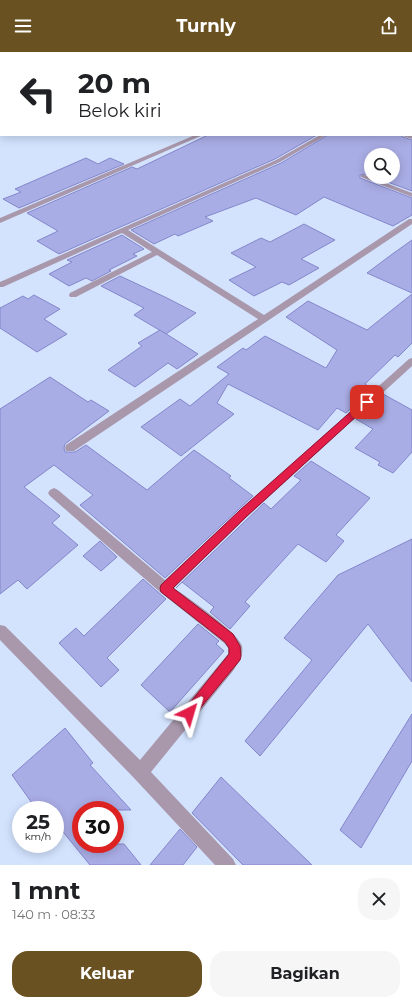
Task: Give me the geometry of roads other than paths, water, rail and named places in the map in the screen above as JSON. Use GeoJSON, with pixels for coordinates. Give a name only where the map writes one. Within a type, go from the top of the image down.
{"type":"FeatureCollection","features":[{"type":"Feature","properties":{"kind":"street"},"geometry":{"type":"LineString","coordinates":[[0,222],[198,136]]}},
{"type":"Feature","properties":{"kind":"street"},"geometry":{"type":"LineString","coordinates":[[0,285],[278,161],[322,136]]}},
{"type":"Feature","properties":{"kind":"street"},"geometry":{"type":"LineString","coordinates":[[363,176],[412,196]]}},
{"type":"Feature","properties":{"kind":"street"},"geometry":{"type":"LineString","coordinates":[[70,448],[412,221]]}},
{"type":"Feature","properties":{"kind":"street"},"geometry":{"type":"LineString","coordinates":[[122,230],[264,319]]}},
{"type":"Feature","properties":{"kind":"street"},"geometry":{"type":"LineString","coordinates":[[73,295],[158,252]]}},
{"type":"Feature","properties":{"kind":"street"},"geometry":{"type":"LineString","coordinates":[[165,588],[244,513],[412,361]]}},
{"type":"Feature","properties":{"kind":"street"},"geometry":{"type":"LineString","coordinates":[[54,493],[165,588],[229,638],[235,646],[235,656],[140,772]]}},
{"type":"Feature","properties":{"kind":"street"},"geometry":{"type":"LineString","coordinates":[[0,632],[140,772],[227,865]]}}]}
